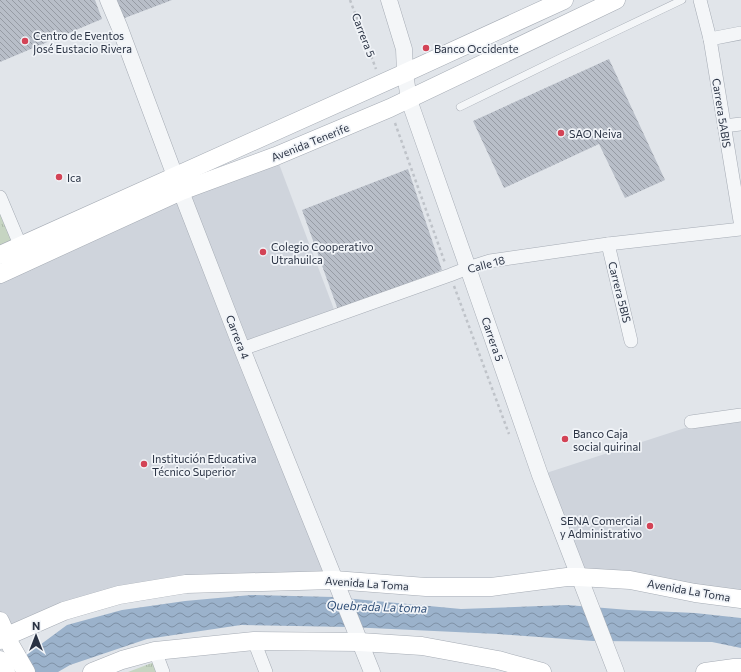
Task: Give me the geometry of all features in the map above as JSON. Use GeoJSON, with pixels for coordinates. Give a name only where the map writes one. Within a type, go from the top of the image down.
{"type":"FeatureCollection","features":[{"type":"Feature","properties":{"kind":"main road","name":"Avenida Tenerife"},"geometry":{"type":"LineString","coordinates":[[0,274],[178,183],[381,83],[564,0]]}},
{"type":"Feature","properties":{"kind":"main road","name":"Avenida Tenerife"},"geometry":{"type":"LineString","coordinates":[[0,255],[178,183],[276,156],[409,100],[616,0]]}},
{"type":"Feature","properties":{"kind":"main road","name":"Avenida La Toma"},"geometry":{"type":"LineString","coordinates":[[5,636],[64,611],[119,595],[186,584],[334,580],[426,587],[491,587],[582,584],[630,580],[695,593],[741,599]]}},
{"type":"Feature","properties":{"kind":"main road"},"geometry":{"type":"LineString","coordinates":[[5,636],[26,672]]}},
{"type":"Feature","properties":{"kind":"main road"},"geometry":{"type":"LineString","coordinates":[[94,672],[122,660],[155,651],[254,641],[358,636],[498,660],[542,672]]}},
{"type":"Feature","properties":{"kind":"main road"},"geometry":{"type":"LineString","coordinates":[[0,660],[6,672]]}},
{"type":"Feature","properties":{"kind":"main road"},"geometry":{"type":"LineString","coordinates":[[705,672],[741,668]]}},
{"type":"Feature","properties":{"kind":"street","name":"Carrera 4"},"geometry":{"type":"LineString","coordinates":[[108,0],[242,349],[372,672]]}},
{"type":"Feature","properties":{"kind":"street","name":"Carrera 5"},"geometry":{"type":"LineString","coordinates":[[389,0],[404,49],[405,72],[409,100],[540,475],[616,671]]}},
{"type":"Feature","properties":{"kind":"street","name":"Carrera 5ABIS"},"geometry":{"type":"LineString","coordinates":[[700,0],[710,39],[741,228]]}},
{"type":"Feature","properties":{"kind":"street"},"geometry":{"type":"LineString","coordinates":[[710,39],[741,33]]}},
{"type":"Feature","properties":{"kind":"street"},"geometry":{"type":"LineString","coordinates":[[724,126],[741,124]]}},
{"type":"Feature","properties":{"kind":"street"},"geometry":{"type":"LineString","coordinates":[[0,197],[21,247]]}},
{"type":"Feature","properties":{"kind":"street","name":"Calle 18"},"geometry":{"type":"LineString","coordinates":[[242,349],[490,261],[608,244],[741,228]]}},
{"type":"Feature","properties":{"kind":"street","name":"Carrera 5BIS"},"geometry":{"type":"LineString","coordinates":[[608,244],[631,341]]}},
{"type":"Feature","properties":{"kind":"street"},"geometry":{"type":"LineString","coordinates":[[691,422],[741,415]]}},
{"type":"Feature","properties":{"kind":"street"},"geometry":{"type":"LineString","coordinates":[[254,641],[266,672]]}},
{"type":"Feature","properties":{"kind":"street"},"geometry":{"type":"LineString","coordinates":[[155,651],[163,672]]}},
{"type":"Feature","properties":{"kind":"lane"},"geometry":{"type":"LineString","coordinates":[[460,108],[560,58],[682,0]]}},
{"type":"Feature","properties":{"kind":"path","name":"Carrera 5"},"geometry":{"type":"LineString","coordinates":[[350,0],[381,83]]}},
{"type":"Feature","properties":{"kind":"path","name":"Carrera 5"},"geometry":{"type":"LineString","coordinates":[[390,108],[510,438]]}},
{"type":"Feature","properties":{"kind":"shaded area","name":"Colegio Cooperativo Utrahuilca"},"geometry":{"type":"Polygon","coordinates":[[[276,156],[335,312],[247,344],[190,192],[276,156]]]}},
{"type":"Feature","properties":{"kind":"shaded area","name":"Institución Educativa Técnico Superior"},"geometry":{"type":"Polygon","coordinates":[[[181,191],[334,580],[119,595],[12,638],[0,613],[0,274],[181,191]]]}},
{"type":"Feature","properties":{"kind":"shaded area","name":"SENA Comercial y Administrativo"},"geometry":{"type":"Polygon","coordinates":[[[741,421],[741,599],[579,577],[540,475],[685,428],[741,421]]]}},
{"type":"Feature","properties":{"kind":"green space"},"geometry":{"type":"Polygon","coordinates":[[[0,197],[21,247],[0,255],[0,197]]]}},
{"type":"Feature","properties":{"kind":"green space"},"geometry":{"type":"Polygon","coordinates":[[[157,661],[161,672],[128,672],[157,661]]]}},
{"type":"Feature","properties":{"kind":"water","name":"Quebrada La toma"},"geometry":{"type":"Polygon","coordinates":[[[251,595],[333,597],[461,609],[567,605],[695,613],[741,618],[741,648],[712,642],[593,641],[498,634],[349,627],[241,625],[147,639],[70,665],[58,672],[0,672],[25,656],[67,625],[122,610],[185,601],[251,595]]]}},
{"type":"Feature","properties":{"kind":"building","name":"Centro de Eventos José Eustacio Rivera"},"geometry":{"type":"Polygon","coordinates":[[[0,0],[95,0],[102,19],[0,62],[0,0]]]}},
{"type":"Feature","properties":{"kind":"building"},"geometry":{"type":"Polygon","coordinates":[[[115,0],[172,0],[122,19],[115,0]]]}},
{"type":"Feature","properties":{"kind":"building","name":"SAO Neiva"},"geometry":{"type":"Polygon","coordinates":[[[609,59],[665,180],[625,198],[599,144],[504,188],[473,121],[609,59]]]}},
{"type":"Feature","properties":{"kind":"building"},"geometry":{"type":"Polygon","coordinates":[[[408,169],[442,270],[338,310],[302,210],[408,169]]]}},
{"type":"Feature","properties":{"kind":"place","name":"Centro de Eventos José Eustacio Rivera"},"geometry":{"type":"Point","coordinates":[25,41]}},
{"type":"Feature","properties":{"kind":"place","name":"Banco Occidente"},"geometry":{"type":"Point","coordinates":[426,48]}},
{"type":"Feature","properties":{"kind":"place","name":"SAO Neiva"},"geometry":{"type":"Point","coordinates":[561,133]}},
{"type":"Feature","properties":{"kind":"place","name":"Ica"},"geometry":{"type":"Point","coordinates":[59,177]}},
{"type":"Feature","properties":{"kind":"place","name":"Colegio Cooperativo Utrahuilca"},"geometry":{"type":"Point","coordinates":[263,252]}},
{"type":"Feature","properties":{"kind":"place","name":"Banco Caja social quirinal"},"geometry":{"type":"Point","coordinates":[565,439]}},
{"type":"Feature","properties":{"kind":"place","name":"Institución Educativa Técnico Superior"},"geometry":{"type":"Point","coordinates":[144,464]}},
{"type":"Feature","properties":{"kind":"place","name":"SENA Comercial y Administrativo"},"geometry":{"type":"Point","coordinates":[650,526]}}]}
